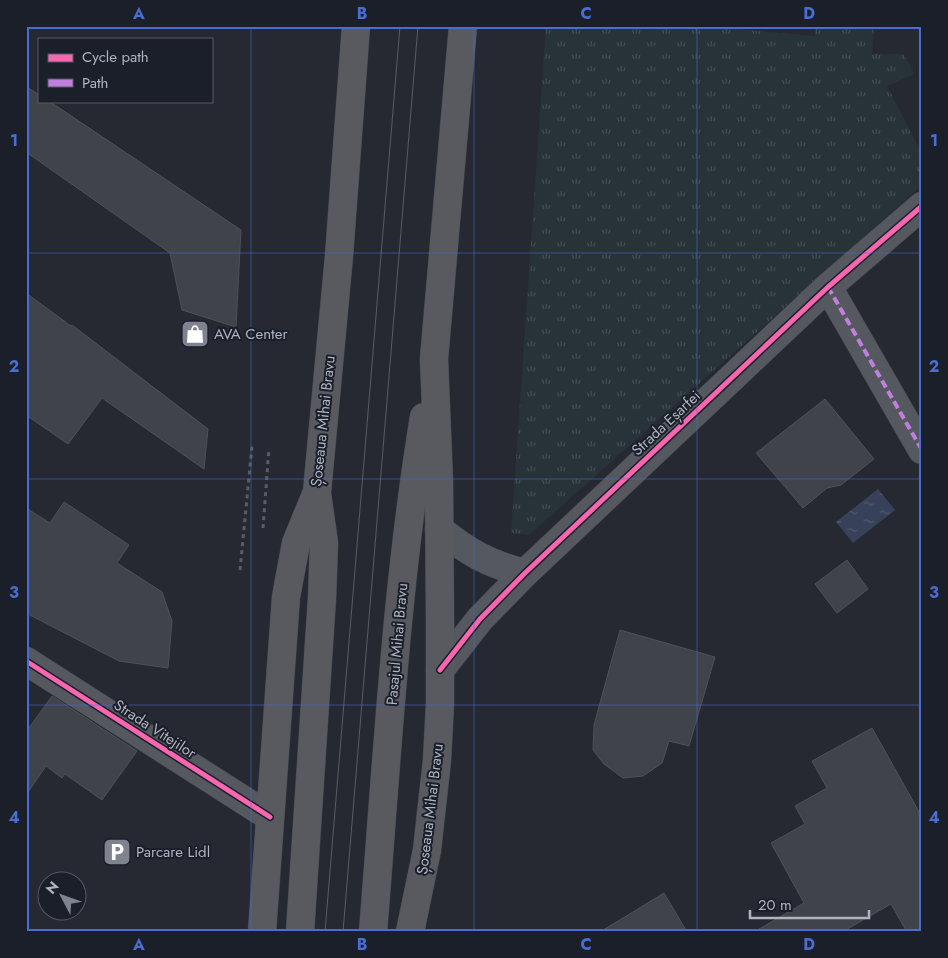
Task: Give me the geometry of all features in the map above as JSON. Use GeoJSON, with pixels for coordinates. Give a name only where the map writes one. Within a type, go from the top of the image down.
{"type":"FeatureCollection","features":[{"type":"Feature","properties":{"kind":"main road","name":"Șoseaua Mihai Bravu"},"geometry":{"type":"LineString","coordinates":[[262,932],[286,597],[296,542],[317,492],[339,256],[356,26]]}},
{"type":"Feature","properties":{"kind":"main road","name":"Șoseaua Mihai Bravu"},"geometry":{"type":"LineString","coordinates":[[410,932],[430,819],[437,760],[440,670],[439,529],[434,358],[463,26]]}},
{"type":"Feature","properties":{"kind":"main road","name":"Pasajul Mihai Bravu"},"geometry":{"type":"LineString","coordinates":[[373,932],[390,723],[414,478],[434,358]]}},
{"type":"Feature","properties":{"kind":"main road"},"geometry":{"type":"LineString","coordinates":[[300,932],[315,720],[324,543],[317,492]]}},
{"type":"Feature","properties":{"kind":"street","name":"Strada Eșarfei"},"geometry":{"type":"LineString","coordinates":[[440,670],[480,619],[525,573],[828,287],[922,206]]}},
{"type":"Feature","properties":{"kind":"street"},"geometry":{"type":"LineString","coordinates":[[828,287],[922,450]]}},
{"type":"Feature","properties":{"kind":"street"},"geometry":{"type":"LineString","coordinates":[[439,529],[467,552],[485,561],[525,573]]}},
{"type":"Feature","properties":{"kind":"street","name":"Strada Vitejilor"},"geometry":{"type":"LineString","coordinates":[[26,661],[270,818]]}},
{"type":"Feature","properties":{"kind":"path"},"geometry":{"type":"LineString","coordinates":[[240,570],[252,446]]}},
{"type":"Feature","properties":{"kind":"path"},"geometry":{"type":"LineString","coordinates":[[262,533],[269,448]]}},
{"type":"Feature","properties":{"kind":"green space"},"geometry":{"type":"Polygon","coordinates":[[[546,26],[699,26],[815,36],[816,26],[874,26],[872,54],[904,54],[914,74],[887,86],[922,154],[922,185],[529,535],[511,533],[546,26]]]}},
{"type":"Feature","properties":{"kind":"water"},"geometry":{"type":"Polygon","coordinates":[[[878,489],[895,510],[853,543],[836,522],[878,489]]]}},
{"type":"Feature","properties":{"kind":"building"},"geometry":{"type":"Polygon","coordinates":[[[26,86],[38,94],[38,102],[50,102],[241,230],[236,327],[182,310],[170,253],[26,152],[26,86]]]}},
{"type":"Feature","properties":{"kind":"building"},"geometry":{"type":"Polygon","coordinates":[[[26,293],[72,325],[208,429],[204,469],[102,398],[68,444],[26,415],[26,293]]]}},
{"type":"Feature","properties":{"kind":"building"},"geometry":{"type":"Polygon","coordinates":[[[825,399],[874,459],[841,485],[827,488],[803,508],[756,453],[825,399]]]}},
{"type":"Feature","properties":{"kind":"building"},"geometry":{"type":"Polygon","coordinates":[[[64,502],[129,545],[117,563],[162,592],[172,621],[168,668],[119,661],[26,613],[26,508],[50,523],[64,502]]]}},
{"type":"Feature","properties":{"kind":"building"},"geometry":{"type":"Polygon","coordinates":[[[847,560],[868,589],[837,613],[815,584],[847,560]]]}},
{"type":"Feature","properties":{"kind":"building"},"geometry":{"type":"Polygon","coordinates":[[[620,630],[715,657],[689,746],[669,741],[662,763],[643,776],[623,778],[604,764],[593,750],[594,725],[620,630]]]}},
{"type":"Feature","properties":{"kind":"building"},"geometry":{"type":"Polygon","coordinates":[[[52,696],[137,751],[102,800],[65,774],[62,778],[46,766],[26,795],[26,732],[52,696]]]}},
{"type":"Feature","properties":{"kind":"building"},"geometry":{"type":"Polygon","coordinates":[[[872,728],[922,817],[922,932],[907,932],[891,904],[842,932],[754,932],[804,903],[771,843],[805,824],[795,806],[827,788],[812,761],[872,728]]]}},
{"type":"Feature","properties":{"kind":"building"},"geometry":{"type":"Polygon","coordinates":[[[664,893],[687,932],[600,932],[664,893]]]}},
{"type":"Feature","properties":{"kind":"tram line"},"geometry":{"type":"LineString","coordinates":[[325,932],[400,26]]}},
{"type":"Feature","properties":{"kind":"tram line"},"geometry":{"type":"LineString","coordinates":[[343,932],[418,26]]}},
{"type":"Feature","properties":{"kind":"marked path"},"geometry":{"type":"LineString","coordinates":[[828,287],[922,450]]}},
{"type":"Feature","properties":{"kind":"cycle path"},"geometry":{"type":"LineString","coordinates":[[440,670],[480,619],[525,573],[828,287],[922,206]]}},
{"type":"Feature","properties":{"kind":"cycle path"},"geometry":{"type":"LineString","coordinates":[[26,661],[270,817]]}},
{"type":"Feature","properties":{"kind":"place","name":"AVA Center"},"geometry":{"type":"Point","coordinates":[195,334]}},
{"type":"Feature","properties":{"kind":"place","name":"Parcare Lidl"},"geometry":{"type":"Point","coordinates":[117,852]}}]}
